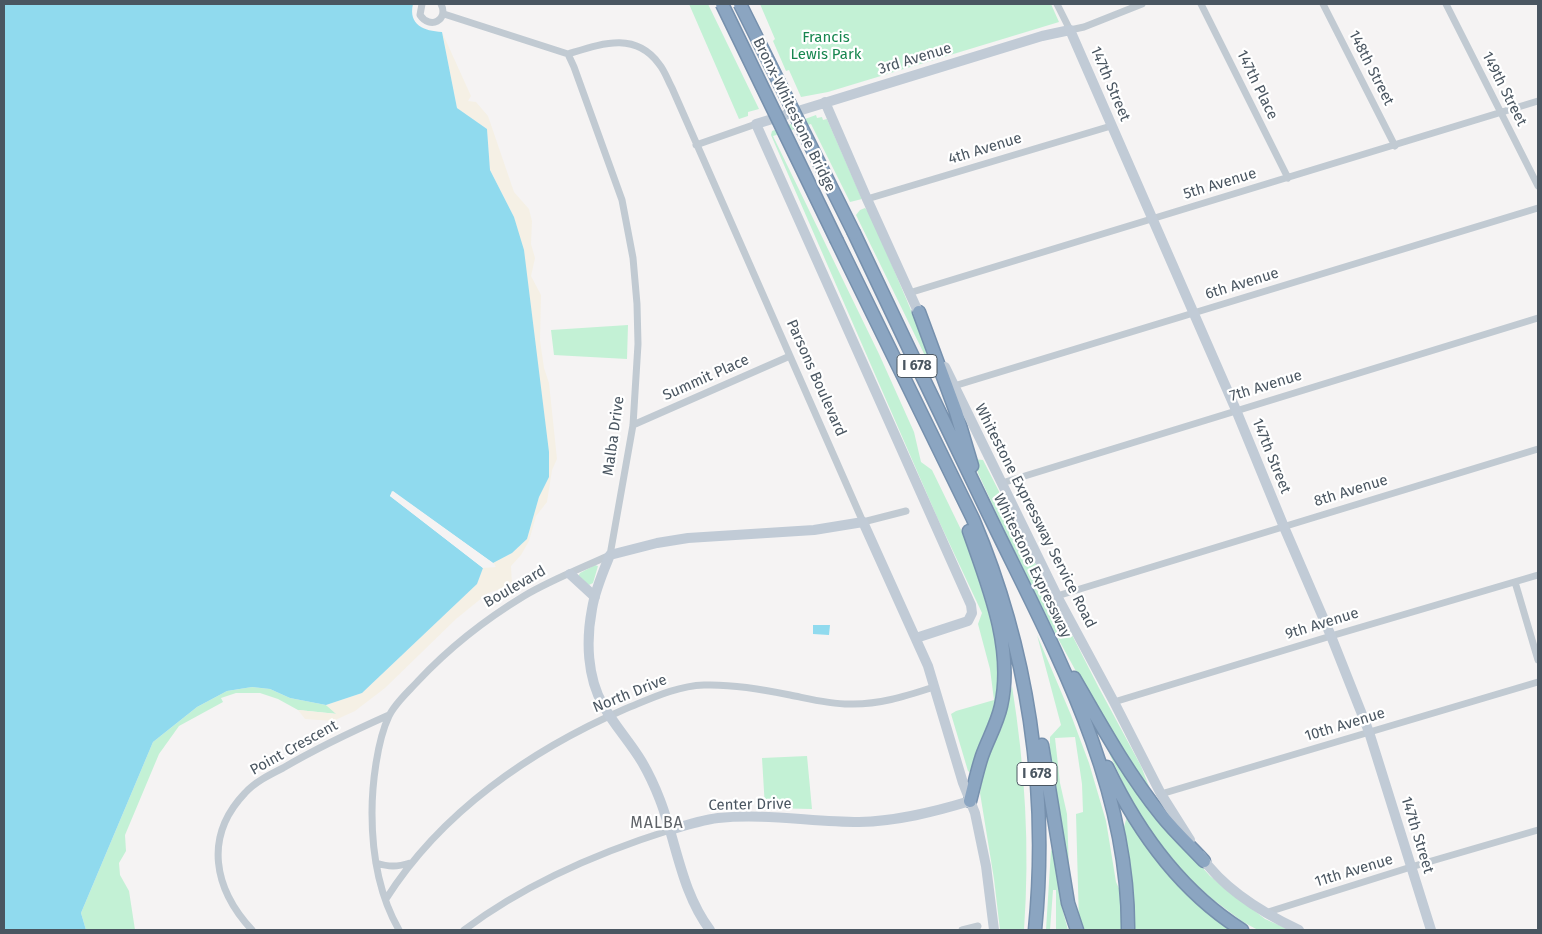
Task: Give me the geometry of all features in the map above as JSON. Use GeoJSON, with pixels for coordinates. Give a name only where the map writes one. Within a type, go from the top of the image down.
{"type":"FeatureCollection","features":[{"type":"Feature","properties":{"kind":"highway","name":"Bronx-Whitestone Bridge"},"geometry":{"type":"LineString","coordinates":[[722,4],[945,462]]}},
{"type":"Feature","properties":{"kind":"highway","name":"Bronx-Whitestone Bridge"},"geometry":{"type":"LineString","coordinates":[[740,4],[854,233]]}},
{"type":"Feature","properties":{"kind":"highway","name":"Whitestone Expressway"},"geometry":{"type":"LineString","coordinates":[[854,233],[1043,625],[1081,711],[1100,765],[1117,825],[1125,875],[1128,930]]}},
{"type":"Feature","properties":{"kind":"highway"},"geometry":{"type":"LineString","coordinates":[[919,312],[958,419],[982,499]]}},
{"type":"Feature","properties":{"kind":"highway"},"geometry":{"type":"LineString","coordinates":[[945,462],[988,588],[1001,643],[1004,670],[1004,691],[1000,710],[982,756],[970,801]]}},
{"type":"Feature","properties":{"kind":"highway","name":"I 678"},"geometry":{"type":"LineString","coordinates":[[945,462],[988,554],[1015,644],[1028,705],[1038,782],[1039,860],[1036,930]]}},
{"type":"Feature","properties":{"kind":"highway"},"geometry":{"type":"LineString","coordinates":[[1043,625],[1126,767],[1162,816],[1204,861]]}},
{"type":"Feature","properties":{"kind":"highway"},"geometry":{"type":"LineString","coordinates":[[1015,644],[1037,720],[1057,829],[1068,903],[1077,930]]}},
{"type":"Feature","properties":{"kind":"highway"},"geometry":{"type":"LineString","coordinates":[[1081,711],[1124,801],[1154,847],[1192,891],[1221,916],[1242,930]]}},
{"type":"Feature","properties":{"kind":"street"},"geometry":{"type":"LineString","coordinates":[[422,4],[420,15],[427,22],[438,21],[444,14]]}},
{"type":"Feature","properties":{"kind":"street"},"geometry":{"type":"LineString","coordinates":[[441,4],[444,14]]}},
{"type":"Feature","properties":{"kind":"street","name":"147th Street"},"geometry":{"type":"LineString","coordinates":[[1057,4],[1194,313],[1331,636],[1369,732],[1431,930]]}},
{"type":"Feature","properties":{"kind":"street","name":"3rd Avenue"},"geometry":{"type":"LineString","coordinates":[[696,145],[825,102],[1042,36],[1084,27],[1142,4]]}},
{"type":"Feature","properties":{"kind":"street","name":"147th Place"},"geometry":{"type":"LineString","coordinates":[[1202,4],[1288,178]]}},
{"type":"Feature","properties":{"kind":"street","name":"148th Street"},"geometry":{"type":"LineString","coordinates":[[1323,4],[1395,146]]}},
{"type":"Feature","properties":{"kind":"street","name":"149th Street"},"geometry":{"type":"LineString","coordinates":[[1446,4],[1538,186]]}},
{"type":"Feature","properties":{"kind":"street"},"geometry":{"type":"LineString","coordinates":[[444,14],[568,54]]}},
{"type":"Feature","properties":{"kind":"street","name":"Parsons Boulevard"},"geometry":{"type":"LineString","coordinates":[[568,54],[606,43],[628,43],[643,48],[660,64],[926,661],[970,801]]}},
{"type":"Feature","properties":{"kind":"street","name":"Malba Drive"},"geometry":{"type":"LineString","coordinates":[[568,54],[618,188],[633,258],[637,304],[638,344],[633,425],[610,555],[592,609],[589,640],[590,664],[598,694],[610,716],[643,763],[660,801],[691,898],[698,913],[710,930]]}},
{"type":"Feature","properties":{"kind":"street","name":"5th Avenue"},"geometry":{"type":"LineString","coordinates":[[909,293],[1538,101]]}},
{"type":"Feature","properties":{"kind":"street","name":"Whitestone Expressway Service Road"},"geometry":{"type":"LineString","coordinates":[[825,102],[909,293],[954,386],[1057,596],[1114,702],[1160,794],[1204,861],[1237,893],[1265,913],[1299,930]]}},
{"type":"Feature","properties":{"kind":"street"},"geometry":{"type":"LineString","coordinates":[[756,124],[972,608],[972,616],[965,622],[916,638]]}},
{"type":"Feature","properties":{"kind":"street","name":"4th Avenue"},"geometry":{"type":"LineString","coordinates":[[867,199],[1111,126]]}},
{"type":"Feature","properties":{"kind":"street","name":"6th Avenue"},"geometry":{"type":"LineString","coordinates":[[954,386],[1538,208]]}},
{"type":"Feature","properties":{"kind":"street","name":"7th Avenue"},"geometry":{"type":"LineString","coordinates":[[1002,483],[1538,318]]}},
{"type":"Feature","properties":{"kind":"street","name":"Summit Place"},"geometry":{"type":"LineString","coordinates":[[633,425],[790,356]]}},
{"type":"Feature","properties":{"kind":"street","name":"8th Avenue"},"geometry":{"type":"LineString","coordinates":[[1057,596],[1538,449]]}},
{"type":"Feature","properties":{"kind":"street","name":"Boulevard"},"geometry":{"type":"LineString","coordinates":[[399,930],[386,899],[376,863],[372,824],[374,780],[389,715],[423,676],[448,652],[479,627],[526,595],[610,555],[681,539],[814,530],[864,522],[906,511]]}},
{"type":"Feature","properties":{"kind":"street"},"geometry":{"type":"LineString","coordinates":[[570,574],[595,597]]}},
{"type":"Feature","properties":{"kind":"street","name":"9th Avenue"},"geometry":{"type":"LineString","coordinates":[[1114,702],[1538,575]]}},
{"type":"Feature","properties":{"kind":"street"},"geometry":{"type":"LineString","coordinates":[[1515,582],[1538,660]]}},
{"type":"Feature","properties":{"kind":"street","name":"10th Avenue"},"geometry":{"type":"LineString","coordinates":[[1160,794],[1538,682]]}},
{"type":"Feature","properties":{"kind":"street","name":"North Drive"},"geometry":{"type":"LineString","coordinates":[[386,899],[411,862],[445,826],[486,790],[548,748],[610,716],[653,697],[703,685],[737,686],[819,701],[852,704],[892,700],[934,687]]}},
{"type":"Feature","properties":{"kind":"street","name":"Point Crescent"},"geometry":{"type":"LineString","coordinates":[[252,930],[241,918],[220,880],[218,855],[220,839],[233,807],[259,781],[321,746],[389,715]]}},
{"type":"Feature","properties":{"kind":"street"},"geometry":{"type":"LineString","coordinates":[[970,801],[986,866],[994,930]]}},
{"type":"Feature","properties":{"kind":"street","name":"Center Drive"},"geometry":{"type":"LineString","coordinates":[[464,930],[542,881],[574,866],[601,854],[670,830],[704,821],[734,817],[849,822],[887,820],[924,815],[970,801]]}},
{"type":"Feature","properties":{"kind":"street","name":"11th Avenue"},"geometry":{"type":"LineString","coordinates":[[1265,913],[1538,830]]}},
{"type":"Feature","properties":{"kind":"street"},"geometry":{"type":"LineString","coordinates":[[376,863],[389,867],[398,867],[411,862]]}},
{"type":"Feature","properties":{"kind":"street"},"geometry":{"type":"LineString","coordinates":[[962,930],[978,926]]}},
{"type":"Feature","properties":{"kind":"green space"},"geometry":{"type":"Polygon","coordinates":[[[689,4],[708,4],[759,109],[748,112],[748,116],[739,119],[689,4]]]}},
{"type":"Feature","properties":{"kind":"green space","name":"Francis Lewis Park"},"geometry":{"type":"Polygon","coordinates":[[[760,4],[1051,4],[1059,22],[828,92],[801,97],[789,70],[786,71],[760,4]]]}},
{"type":"Feature","properties":{"kind":"green space"},"geometry":{"type":"Polygon","coordinates":[[[816,115],[817,118],[827,119],[862,199],[850,202],[811,124],[773,136],[879,354],[914,432],[921,462],[932,470],[968,544],[992,624],[1000,684],[995,710],[982,737],[971,773],[968,771],[951,714],[994,700],[990,669],[978,624],[982,613],[937,517],[771,135],[772,131],[816,115]]]}},
{"type":"Feature","properties":{"kind":"green space"},"geometry":{"type":"Polygon","coordinates":[[[865,208],[870,213],[932,360],[932,370],[856,215],[865,208]]]}},
{"type":"Feature","properties":{"kind":"green space"},"geometry":{"type":"Polygon","coordinates":[[[628,325],[627,359],[554,355],[551,330],[628,325]]]}},
{"type":"Feature","properties":{"kind":"green space"},"geometry":{"type":"Polygon","coordinates":[[[974,459],[983,460],[1099,688],[1141,766],[1150,789],[1140,780],[1101,717],[1055,633],[1000,521],[978,473],[974,459]]]}},
{"type":"Feature","properties":{"kind":"green space"},"geometry":{"type":"Polygon","coordinates":[[[595,565],[598,566],[593,583],[589,585],[578,577],[580,573],[595,565]]]}},
{"type":"Feature","properties":{"kind":"green space"},"geometry":{"type":"Polygon","coordinates":[[[1037,635],[1089,763],[1106,821],[1116,882],[1122,895],[1123,930],[1082,930],[1079,923],[1076,814],[1083,812],[1082,784],[1075,737],[1055,738],[1060,783],[1067,814],[1070,897],[1050,761],[1050,737],[1061,725],[1037,635]]]}},
{"type":"Feature","properties":{"kind":"green space"},"geometry":{"type":"Polygon","coordinates":[[[1012,686],[1023,777],[1026,899],[1024,930],[1000,930],[980,793],[985,763],[1002,727],[1012,686]]]}},
{"type":"Feature","properties":{"kind":"green space"},"geometry":{"type":"Polygon","coordinates":[[[252,687],[270,689],[290,698],[326,705],[338,714],[298,710],[278,699],[260,693],[236,693],[221,698],[223,702],[179,726],[159,754],[125,835],[126,851],[119,863],[120,875],[129,891],[135,930],[86,930],[81,913],[153,742],[197,707],[227,691],[252,687]]]}},
{"type":"Feature","properties":{"kind":"green space"},"geometry":{"type":"Polygon","coordinates":[[[1096,725],[1169,830],[1210,876],[1265,919],[1290,930],[1258,930],[1243,922],[1211,898],[1184,873],[1146,826],[1124,785],[1096,725]]]}},
{"type":"Feature","properties":{"kind":"green space"},"geometry":{"type":"Polygon","coordinates":[[[807,756],[812,809],[765,808],[762,758],[807,756]]]}},
{"type":"Feature","properties":{"kind":"green space"},"geometry":{"type":"Polygon","coordinates":[[[1128,813],[1235,930],[1133,930],[1123,830],[1128,813]]]}},
{"type":"Feature","properties":{"kind":"green space"},"geometry":{"type":"Polygon","coordinates":[[[1051,850],[1054,853],[1061,904],[1068,930],[1056,929],[1056,890],[1053,890],[1050,930],[1046,930],[1051,850]]]}},
{"type":"Feature","properties":{"kind":"sand"},"geometry":{"type":"Polygon","coordinates":[[[442,32],[471,96],[468,101],[476,102],[488,116],[514,192],[529,209],[532,221],[531,244],[535,258],[531,276],[541,295],[540,341],[544,368],[549,383],[557,459],[552,470],[547,502],[536,516],[529,541],[521,555],[511,566],[512,585],[488,593],[456,619],[385,688],[355,711],[333,721],[305,719],[298,710],[336,714],[326,705],[362,693],[477,584],[483,568],[496,567],[493,563],[512,553],[527,539],[539,497],[549,477],[514,217],[490,170],[487,129],[457,108],[442,32]]]}},
{"type":"Feature","properties":{"kind":"water"},"geometry":{"type":"Polygon","coordinates":[[[4,4],[413,4],[413,17],[419,26],[442,32],[457,108],[487,129],[490,170],[514,217],[524,250],[549,452],[549,477],[539,497],[527,539],[512,553],[493,563],[392,491],[390,496],[483,568],[477,584],[362,693],[326,705],[290,698],[270,689],[252,687],[227,691],[197,707],[153,742],[81,913],[86,930],[4,930],[4,4]]]}},
{"type":"Feature","properties":{"kind":"water"},"geometry":{"type":"Polygon","coordinates":[[[813,625],[830,625],[829,635],[813,634],[813,625]]]}},
{"type":"Feature","properties":{"kind":"pier"},"geometry":{"type":"Polygon","coordinates":[[[393,491],[495,565],[491,565],[393,495],[485,568],[483,568],[390,496],[393,491]]]}},
{"type":"Feature","properties":{"kind":"district","name":"MALBA"},"geometry":{"type":"Point","coordinates":[657,824]}}]}
